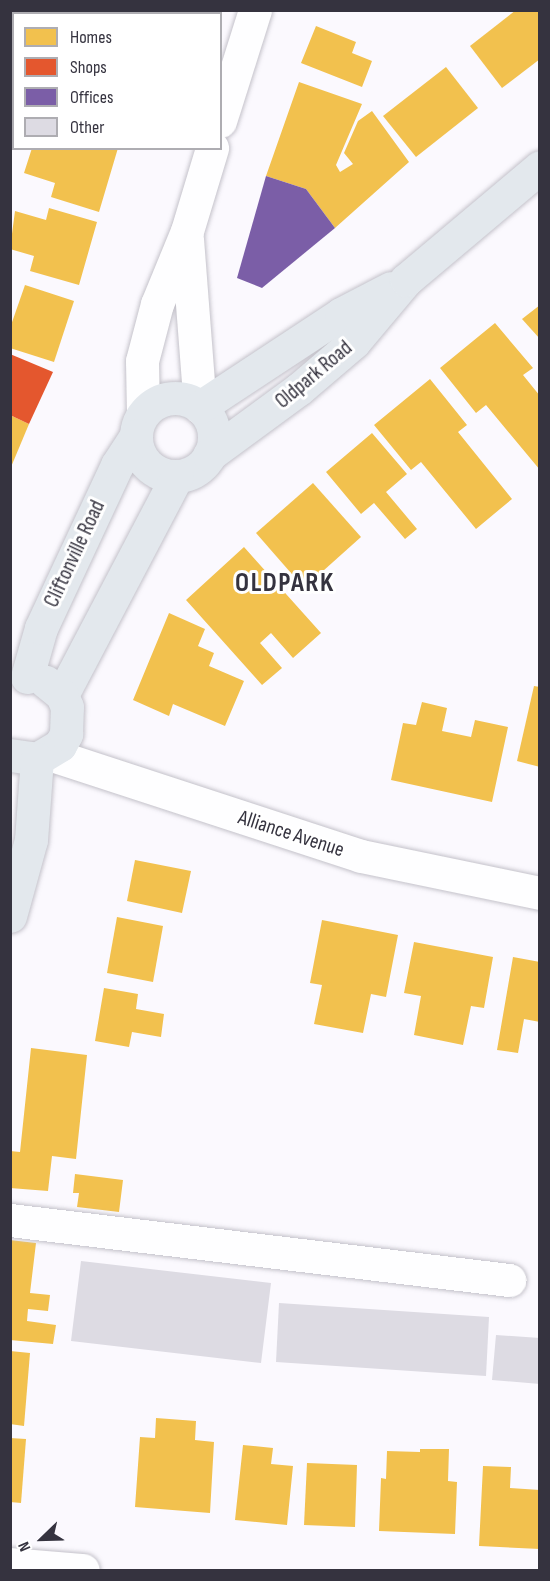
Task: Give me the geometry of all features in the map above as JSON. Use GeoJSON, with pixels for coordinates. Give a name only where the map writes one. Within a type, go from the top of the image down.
{"type":"FeatureCollection","features":[{"type":"Feature","properties":{"kind":"main road","name":"Oldpark Road"},"geometry":{"type":"LineString","coordinates":[[210,455],[290,396],[354,342],[406,280],[540,167]]}},
{"type":"Feature","properties":{"kind":"main road","name":"Oldpark Road"},"geometry":{"type":"LineString","coordinates":[[200,407],[341,314],[406,280]]}},
{"type":"Feature","properties":{"kind":"main road"},"geometry":{"type":"LineString","coordinates":[[176,398],[200,407],[213,430],[210,455],[201,466],[177,476],[152,469],[144,460],[140,425],[164,400],[176,398]]}},
{"type":"Feature","properties":{"kind":"main road","name":"Cliftonville Road"},"geometry":{"type":"LineString","coordinates":[[19,680],[40,628],[117,465],[140,425]]}},
{"type":"Feature","properties":{"kind":"main road"},"geometry":{"type":"LineString","coordinates":[[62,695],[177,476]]}},
{"type":"Feature","properties":{"kind":"main road"},"geometry":{"type":"LineString","coordinates":[[10,916],[32,840],[32,756],[60,745],[69,720],[62,695],[41,680],[19,680]]}},
{"type":"Feature","properties":{"kind":"street"},"geometry":{"type":"LineString","coordinates":[[222,115],[255,10]]}},
{"type":"Feature","properties":{"kind":"street"},"geometry":{"type":"LineString","coordinates":[[140,425],[142,361],[157,304],[187,231],[211,150]]}},
{"type":"Feature","properties":{"kind":"street"},"geometry":{"type":"LineString","coordinates":[[187,231],[200,407]]}},
{"type":"Feature","properties":{"kind":"street","name":"Alliance Avenue"},"geometry":{"type":"LineString","coordinates":[[32,756],[362,856],[540,893]]}},
{"type":"Feature","properties":{"kind":"street"},"geometry":{"type":"LineString","coordinates":[[10,1220],[509,1280]]}},
{"type":"Feature","properties":{"kind":"street"},"geometry":{"type":"LineString","coordinates":[[10,1564],[83,1570]]}},
{"type":"Feature","properties":{"kind":"building: Homes"},"geometry":{"type":"Polygon","coordinates":[[[115,10],[167,10],[140,12],[114,12],[115,10]]]}},
{"type":"Feature","properties":{"kind":"building: Homes"},"geometry":{"type":"Polygon","coordinates":[[[516,10],[540,10],[540,59],[502,88],[470,46],[516,10]]]}},
{"type":"Feature","properties":{"kind":"building: Homes"},"geometry":{"type":"Polygon","coordinates":[[[316,26],[356,42],[352,53],[372,61],[362,87],[301,63],[316,26]]]}},
{"type":"Feature","properties":{"kind":"building: Homes"},"geometry":{"type":"Polygon","coordinates":[[[446,67],[478,108],[416,157],[383,116],[446,67]]]}},
{"type":"Feature","properties":{"kind":"building: Homes"},"geometry":{"type":"Polygon","coordinates":[[[299,82],[362,104],[336,165],[340,172],[353,164],[344,153],[358,121],[372,111],[409,162],[335,228],[306,189],[266,176],[299,82]]]}},
{"type":"Feature","properties":{"kind":"building: Homes"},"geometry":{"type":"Polygon","coordinates":[[[31,150],[117,150],[99,212],[51,197],[55,183],[24,173],[31,150]]]}},
{"type":"Feature","properties":{"kind":"building: Homes"},"geometry":{"type":"Polygon","coordinates":[[[49,208],[97,222],[79,285],[30,271],[34,256],[10,249],[15,211],[46,220],[49,208]]]}},
{"type":"Feature","properties":{"kind":"building: Homes"},"geometry":{"type":"Polygon","coordinates":[[[25,285],[74,301],[54,362],[10,348],[10,328],[25,285]]]}},
{"type":"Feature","properties":{"kind":"building: Homes"},"geometry":{"type":"Polygon","coordinates":[[[540,305],[540,339],[522,319],[540,305]]]}},
{"type":"Feature","properties":{"kind":"building: Homes"},"geometry":{"type":"Polygon","coordinates":[[[495,323],[533,368],[523,375],[540,396],[540,470],[486,405],[476,413],[440,368],[495,323]]]}},
{"type":"Feature","properties":{"kind":"building: Homes"},"geometry":{"type":"Polygon","coordinates":[[[430,379],[467,425],[458,432],[512,499],[476,529],[421,462],[411,470],[374,425],[430,379]]]}},
{"type":"Feature","properties":{"kind":"building: Homes"},"geometry":{"type":"Polygon","coordinates":[[[10,415],[29,424],[11,467],[10,466],[10,415]]]}},
{"type":"Feature","properties":{"kind":"building: Homes"},"geometry":{"type":"Polygon","coordinates":[[[372,433],[407,474],[386,492],[417,529],[405,539],[374,503],[361,514],[326,472],[372,433]]]}},
{"type":"Feature","properties":{"kind":"building: Homes"},"geometry":{"type":"Polygon","coordinates":[[[313,483],[361,537],[304,588],[256,533],[313,483]]]}},
{"type":"Feature","properties":{"kind":"building: Homes"},"geometry":{"type":"Polygon","coordinates":[[[244,547],[321,633],[293,658],[271,633],[260,643],[282,668],[262,685],[186,600],[244,547]]]}},
{"type":"Feature","properties":{"kind":"building: Homes"},"geometry":{"type":"Polygon","coordinates":[[[169,613],[205,629],[198,646],[214,653],[209,666],[244,681],[225,726],[173,704],[169,716],[133,700],[169,613]]]}},
{"type":"Feature","properties":{"kind":"building: Homes"},"geometry":{"type":"Polygon","coordinates":[[[534,686],[540,687],[540,767],[517,761],[534,686]]]}},
{"type":"Feature","properties":{"kind":"building: Homes"},"geometry":{"type":"Polygon","coordinates":[[[422,702],[447,708],[442,731],[471,737],[475,720],[508,727],[492,802],[391,780],[403,723],[416,725],[422,702]]]}},
{"type":"Feature","properties":{"kind":"building: Homes"},"geometry":{"type":"Polygon","coordinates":[[[135,860],[191,871],[182,913],[127,901],[135,860]]]}},
{"type":"Feature","properties":{"kind":"building: Homes"},"geometry":{"type":"Polygon","coordinates":[[[117,917],[163,926],[153,982],[107,973],[117,917]]]}},
{"type":"Feature","properties":{"kind":"building: Homes"},"geometry":{"type":"Polygon","coordinates":[[[322,920],[398,935],[386,997],[371,994],[363,1033],[314,1024],[322,985],[310,983],[322,920]]]}},
{"type":"Feature","properties":{"kind":"building: Homes"},"geometry":{"type":"Polygon","coordinates":[[[414,942],[493,957],[484,1008],[471,1006],[463,1045],[414,1035],[421,996],[404,993],[414,942]]]}},
{"type":"Feature","properties":{"kind":"building: Homes"},"geometry":{"type":"Polygon","coordinates":[[[513,957],[540,962],[540,1022],[524,1019],[518,1053],[497,1050],[513,957]]]}},
{"type":"Feature","properties":{"kind":"building: Homes"},"geometry":{"type":"Polygon","coordinates":[[[104,988],[138,994],[136,1009],[164,1014],[161,1037],[132,1032],[129,1047],[95,1041],[104,988]]]}},
{"type":"Feature","properties":{"kind":"building: Homes"},"geometry":{"type":"Polygon","coordinates":[[[31,1048],[87,1055],[76,1159],[52,1156],[48,1191],[10,1188],[10,1151],[20,1152],[31,1048]]]}},
{"type":"Feature","properties":{"kind":"building: Homes"},"geometry":{"type":"Polygon","coordinates":[[[75,1174],[123,1180],[119,1212],[77,1207],[79,1193],[73,1193],[75,1174]]]}},
{"type":"Feature","properties":{"kind":"building: Homes"},"geometry":{"type":"Polygon","coordinates":[[[10,1240],[36,1243],[30,1293],[50,1295],[48,1311],[28,1309],[27,1321],[56,1325],[53,1344],[10,1340],[10,1240]]]}},
{"type":"Feature","properties":{"kind":"building: Homes"},"geometry":{"type":"Polygon","coordinates":[[[10,1351],[30,1353],[24,1426],[10,1424],[10,1351]]]}},
{"type":"Feature","properties":{"kind":"building: Homes"},"geometry":{"type":"Polygon","coordinates":[[[156,1418],[196,1421],[195,1440],[214,1442],[210,1513],[135,1507],[140,1437],[155,1438],[156,1418]]]}},
{"type":"Feature","properties":{"kind":"building: Homes"},"geometry":{"type":"Polygon","coordinates":[[[10,1438],[26,1439],[21,1503],[10,1502],[10,1438]]]}},
{"type":"Feature","properties":{"kind":"building: Homes"},"geometry":{"type":"Polygon","coordinates":[[[243,1445],[273,1448],[271,1464],[293,1466],[287,1525],[235,1520],[243,1445]]]}},
{"type":"Feature","properties":{"kind":"building: Homes"},"geometry":{"type":"Polygon","coordinates":[[[420,1449],[449,1449],[448,1481],[457,1482],[455,1534],[379,1531],[381,1478],[386,1479],[387,1451],[420,1452],[420,1449]]]}},
{"type":"Feature","properties":{"kind":"building: Homes"},"geometry":{"type":"Polygon","coordinates":[[[307,1463],[357,1465],[355,1527],[304,1525],[307,1463]]]}},
{"type":"Feature","properties":{"kind":"building: Homes"},"geometry":{"type":"Polygon","coordinates":[[[483,1466],[511,1467],[510,1488],[540,1490],[540,1549],[479,1546],[483,1466]]]}},
{"type":"Feature","properties":{"kind":"building: Shops"},"geometry":{"type":"Polygon","coordinates":[[[10,354],[53,372],[29,424],[10,415],[10,354]]]}},
{"type":"Feature","properties":{"kind":"building: Offices"},"geometry":{"type":"Polygon","coordinates":[[[266,176],[306,189],[335,228],[262,288],[237,278],[266,176]]]}},
{"type":"Feature","properties":{"kind":"building: Other"},"geometry":{"type":"Polygon","coordinates":[[[81,1261],[271,1283],[261,1363],[71,1341],[81,1261]]]}},
{"type":"Feature","properties":{"kind":"building: Other"},"geometry":{"type":"Polygon","coordinates":[[[279,1303],[489,1317],[486,1376],[276,1362],[279,1303]]]}},
{"type":"Feature","properties":{"kind":"building: Other"},"geometry":{"type":"Polygon","coordinates":[[[496,1335],[540,1338],[540,1384],[492,1380],[496,1335]]]}},
{"type":"Feature","properties":{"kind":"district","name":"OLDPARK"},"geometry":{"type":"Point","coordinates":[285,584]}}]}
